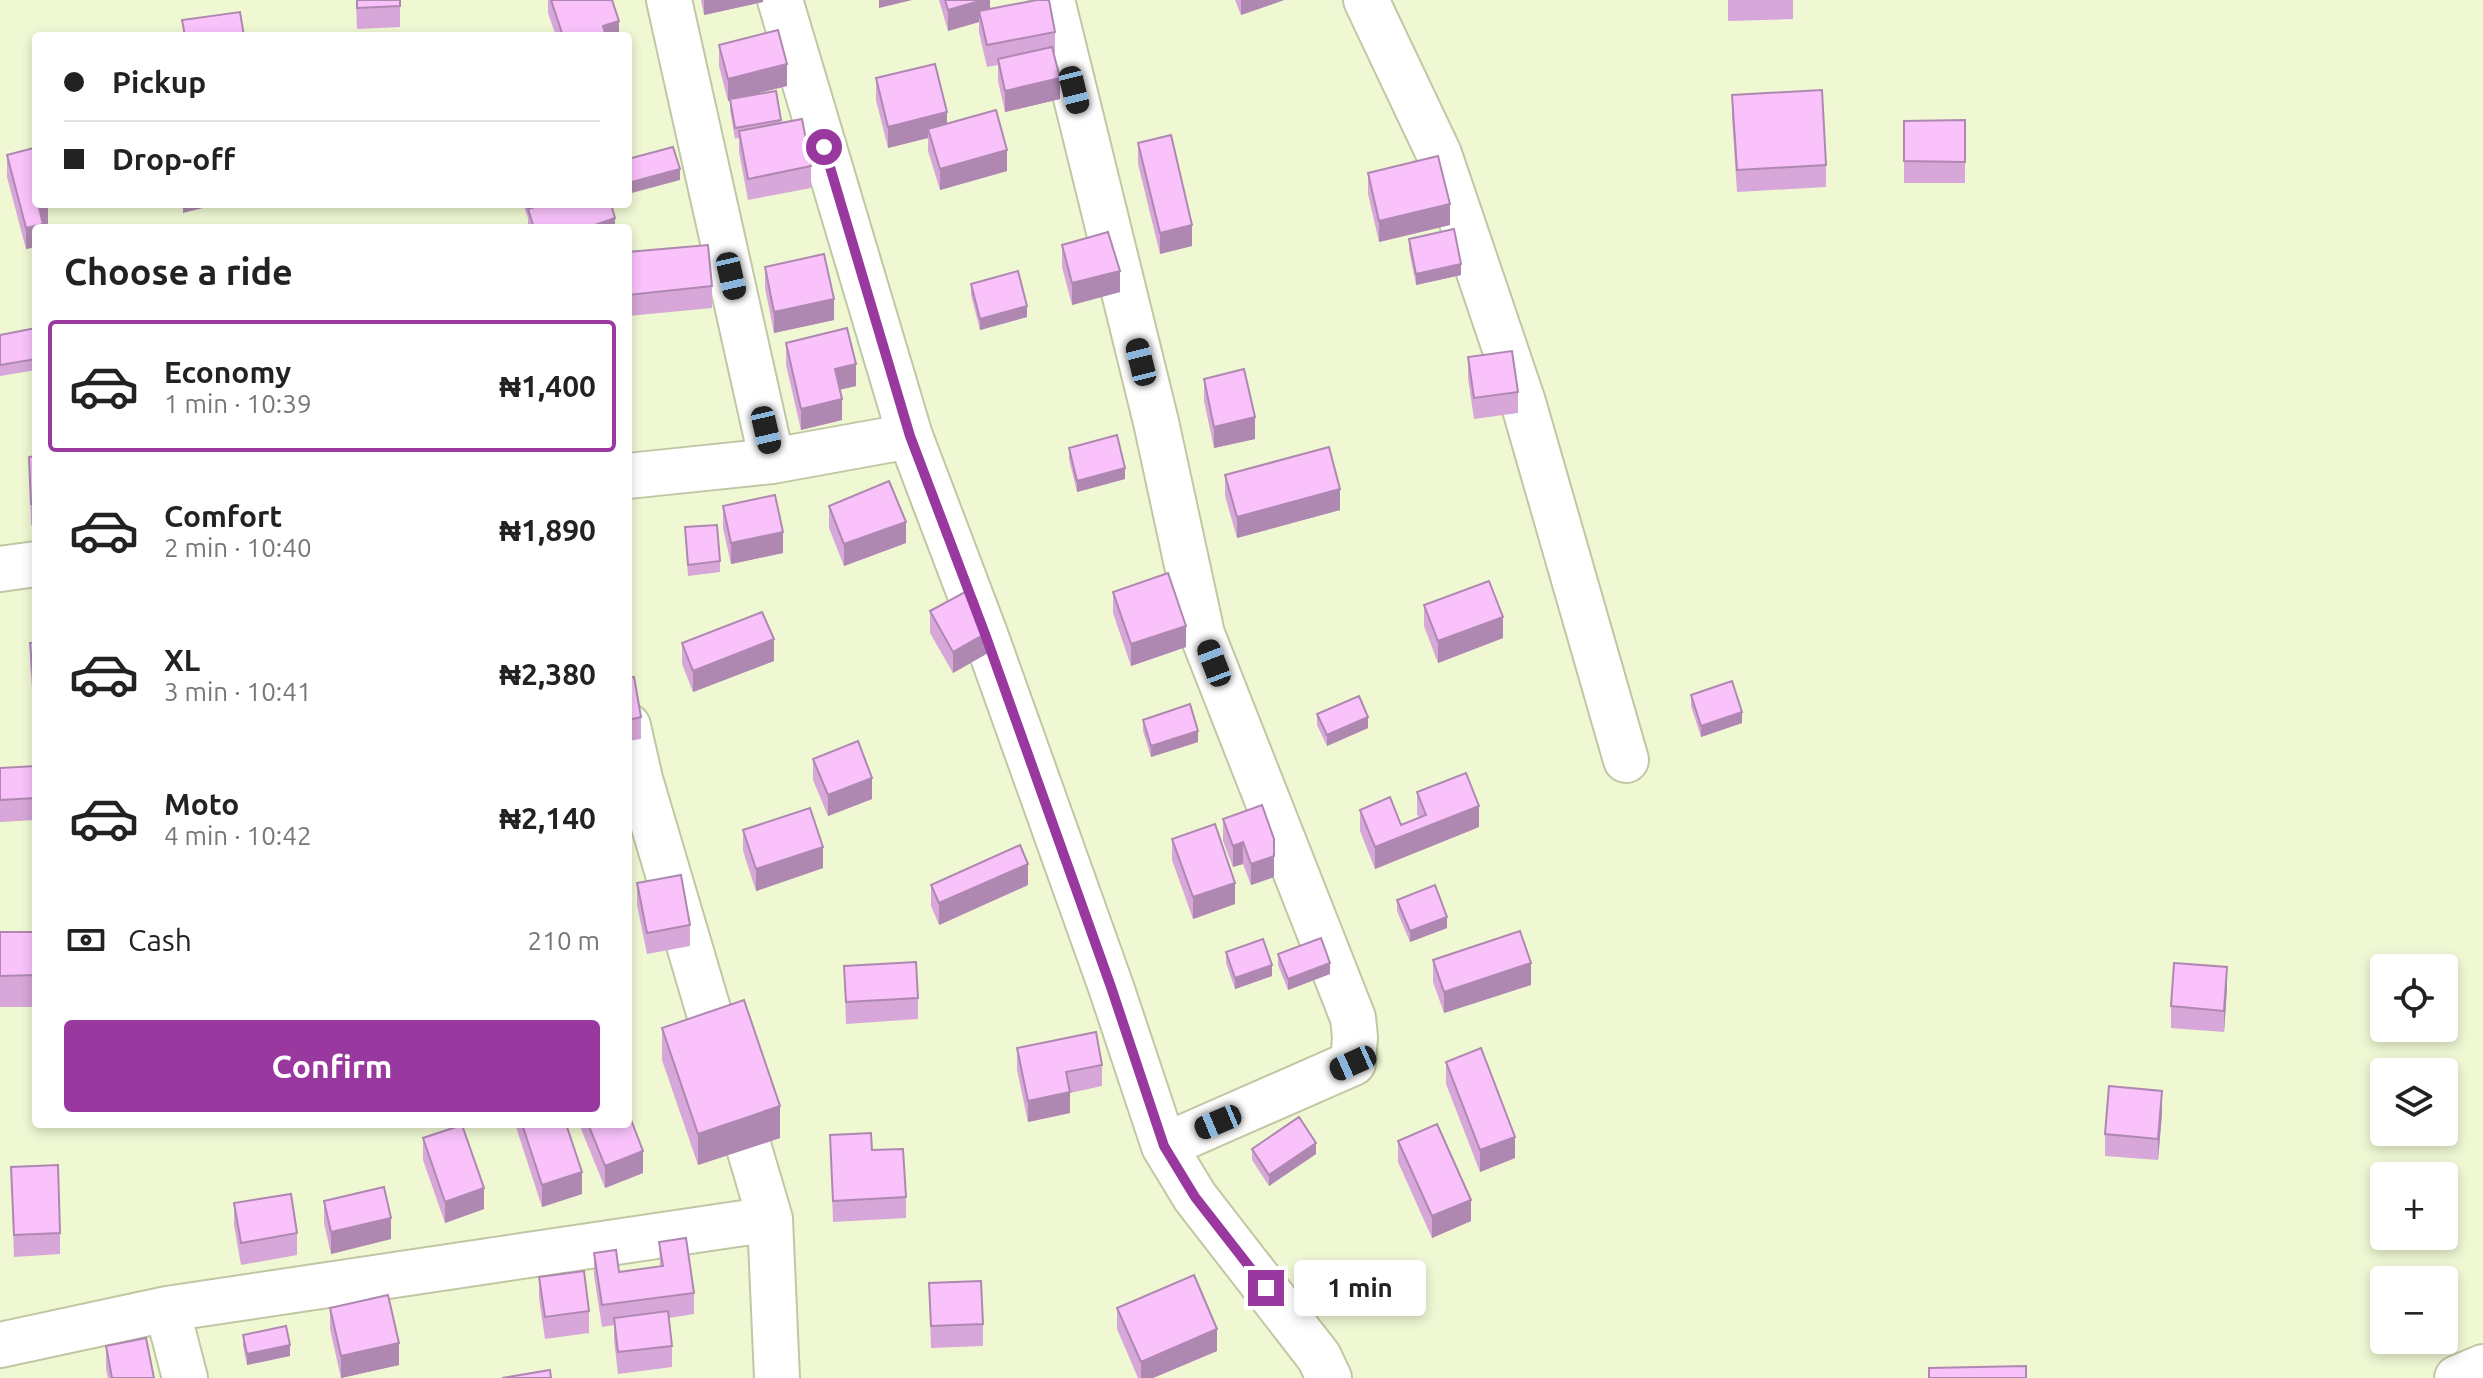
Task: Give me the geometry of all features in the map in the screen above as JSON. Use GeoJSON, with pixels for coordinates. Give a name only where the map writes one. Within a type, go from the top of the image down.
{"type":"FeatureCollection","features":[{"type":"Feature","properties":{"kind":"street"},"geometry":{"type":"LineString","coordinates":[[669,0],[772,461]]}},
{"type":"Feature","properties":{"kind":"street"},"geometry":{"type":"LineString","coordinates":[[780,0],[910,436],[985,634],[1111,987],[1164,1146],[1195,1197],[1319,1357],[1329,1378]]}},
{"type":"Feature","properties":{"kind":"street"},"geometry":{"type":"LineString","coordinates":[[1052,0],[1156,422],[1202,634],[1353,1018],[1355,1037],[1353,1063],[1164,1146]]}},
{"type":"Feature","properties":{"kind":"street"},"geometry":{"type":"LineString","coordinates":[[1366,0],[1439,154],[1523,402],[1626,760]]}},
{"type":"Feature","properties":{"kind":"street"},"geometry":{"type":"LineString","coordinates":[[632,476],[772,461],[910,436]]}},
{"type":"Feature","properties":{"kind":"street"},"geometry":{"type":"LineString","coordinates":[[0,569],[32,565]]}},
{"type":"Feature","properties":{"kind":"street"},"geometry":{"type":"LineString","coordinates":[[632,744],[770,1219],[777,1378]]}},
{"type":"Feature","properties":{"kind":"street"},"geometry":{"type":"LineString","coordinates":[[0,1345],[167,1309],[770,1219]]}},
{"type":"Feature","properties":{"kind":"street"},"geometry":{"type":"LineString","coordinates":[[167,1309],[185,1378]]}},
{"type":"Feature","properties":{"kind":"street"},"geometry":{"type":"LineString","coordinates":[[2457,1378],[2483,1367]]}},
{"type":"Feature","properties":{"kind":"building"},"geometry":{"type":"Polygon","coordinates":[[[357,0],[400,0],[400,6],[357,8],[357,0]]]}},
{"type":"Feature","properties":{"kind":"building"},"geometry":{"type":"Polygon","coordinates":[[[551,0],[612,0],[619,21],[603,26],[605,32],[562,32],[551,0]]]}},
{"type":"Feature","properties":{"kind":"building"},"geometry":{"type":"Polygon","coordinates":[[[945,0],[983,0],[948,10],[945,0]]]}},
{"type":"Feature","properties":{"kind":"building"},"geometry":{"type":"Polygon","coordinates":[[[1049,0],[1055,32],[987,45],[979,11],[1049,0]]]}},
{"type":"Feature","properties":{"kind":"building"},"geometry":{"type":"Polygon","coordinates":[[[240,12],[243,32],[184,32],[182,20],[240,12]]]}},
{"type":"Feature","properties":{"kind":"building"},"geometry":{"type":"Polygon","coordinates":[[[778,30],[787,64],[728,79],[719,45],[778,30]]]}},
{"type":"Feature","properties":{"kind":"building"},"geometry":{"type":"Polygon","coordinates":[[[1052,47],[1060,78],[1005,91],[998,59],[1052,47]]]}},
{"type":"Feature","properties":{"kind":"building"},"geometry":{"type":"Polygon","coordinates":[[[935,64],[947,112],[888,127],[876,78],[935,64]]]}},
{"type":"Feature","properties":{"kind":"building"},"geometry":{"type":"Polygon","coordinates":[[[1822,90],[1826,165],[1737,170],[1732,95],[1822,90]]]}},
{"type":"Feature","properties":{"kind":"building"},"geometry":{"type":"Polygon","coordinates":[[[776,91],[781,120],[735,128],[730,99],[776,91]]]}},
{"type":"Feature","properties":{"kind":"building"},"geometry":{"type":"Polygon","coordinates":[[[996,110],[1007,150],[940,169],[928,129],[996,110]]]}},
{"type":"Feature","properties":{"kind":"building"},"geometry":{"type":"Polygon","coordinates":[[[802,119],[811,166],[748,179],[739,131],[802,119]]]}},
{"type":"Feature","properties":{"kind":"building"},"geometry":{"type":"Polygon","coordinates":[[[1965,120],[1965,162],[1904,161],[1904,121],[1965,120]]]}},
{"type":"Feature","properties":{"kind":"building"},"geometry":{"type":"Polygon","coordinates":[[[1171,135],[1192,225],[1160,233],[1138,143],[1171,135]]]}},
{"type":"Feature","properties":{"kind":"building"},"geometry":{"type":"Polygon","coordinates":[[[673,147],[680,169],[632,182],[632,158],[673,147]]]}},
{"type":"Feature","properties":{"kind":"building"},"geometry":{"type":"Polygon","coordinates":[[[32,149],[32,208],[39,208],[43,224],[32,224],[26,228],[7,155],[32,149]]]}},
{"type":"Feature","properties":{"kind":"building"},"geometry":{"type":"Polygon","coordinates":[[[1438,156],[1450,204],[1379,221],[1368,173],[1438,156]]]}},
{"type":"Feature","properties":{"kind":"building"},"geometry":{"type":"Polygon","coordinates":[[[612,208],[615,218],[598,224],[533,224],[528,209],[612,208]]]}},
{"type":"Feature","properties":{"kind":"building"},"geometry":{"type":"Polygon","coordinates":[[[1454,229],[1461,264],[1416,274],[1409,239],[1454,229]]]}},
{"type":"Feature","properties":{"kind":"building"},"geometry":{"type":"Polygon","coordinates":[[[1108,232],[1120,271],[1072,283],[1062,245],[1108,232]]]}},
{"type":"Feature","properties":{"kind":"building"},"geometry":{"type":"Polygon","coordinates":[[[708,245],[712,286],[632,295],[632,252],[708,245]]]}},
{"type":"Feature","properties":{"kind":"building"},"geometry":{"type":"Polygon","coordinates":[[[824,254],[834,299],[774,312],[765,267],[824,254]]]}},
{"type":"Feature","properties":{"kind":"building"},"geometry":{"type":"Polygon","coordinates":[[[1018,271],[1027,306],[980,319],[971,284],[1018,271]]]}},
{"type":"Feature","properties":{"kind":"building"},"geometry":{"type":"Polygon","coordinates":[[[847,328],[856,364],[835,369],[842,399],[801,409],[786,343],[847,328]]]}},
{"type":"Feature","properties":{"kind":"building"},"geometry":{"type":"Polygon","coordinates":[[[32,329],[32,360],[0,365],[0,335],[32,329]]]}},
{"type":"Feature","properties":{"kind":"building"},"geometry":{"type":"Polygon","coordinates":[[[1512,351],[1518,392],[1474,398],[1468,357],[1512,351]]]}},
{"type":"Feature","properties":{"kind":"building"},"geometry":{"type":"Polygon","coordinates":[[[1244,369],[1255,417],[1214,427],[1204,379],[1244,369]]]}},
{"type":"Feature","properties":{"kind":"building"},"geometry":{"type":"Polygon","coordinates":[[[1117,435],[1125,468],[1077,481],[1069,448],[1117,435]]]}},
{"type":"Feature","properties":{"kind":"building"},"geometry":{"type":"Polygon","coordinates":[[[1329,447],[1340,489],[1237,517],[1225,475],[1329,447]]]}},
{"type":"Feature","properties":{"kind":"building"},"geometry":{"type":"Polygon","coordinates":[[[29,457],[32,457],[32,504],[31,504],[29,457]]]}},
{"type":"Feature","properties":{"kind":"building"},"geometry":{"type":"Polygon","coordinates":[[[889,481],[906,522],[844,544],[829,506],[889,481]]]}},
{"type":"Feature","properties":{"kind":"building"},"geometry":{"type":"Polygon","coordinates":[[[775,495],[783,532],[731,543],[723,506],[775,495]]]}},
{"type":"Feature","properties":{"kind":"building"},"geometry":{"type":"Polygon","coordinates":[[[717,525],[720,561],[688,565],[685,527],[717,525]]]}},
{"type":"Feature","properties":{"kind":"building"},"geometry":{"type":"Polygon","coordinates":[[[1168,573],[1186,626],[1131,644],[1113,592],[1168,573]]]}},
{"type":"Feature","properties":{"kind":"building"},"geometry":{"type":"Polygon","coordinates":[[[1489,581],[1503,617],[1438,641],[1424,605],[1489,581]]]}},
{"type":"Feature","properties":{"kind":"building"},"geometry":{"type":"Polygon","coordinates":[[[965,592],[988,632],[953,652],[930,611],[965,592]]]}},
{"type":"Feature","properties":{"kind":"building"},"geometry":{"type":"Polygon","coordinates":[[[762,612],[774,639],[693,671],[682,643],[762,612]]]}},
{"type":"Feature","properties":{"kind":"building"},"geometry":{"type":"Polygon","coordinates":[[[632,677],[641,717],[632,719],[632,677]]]}},
{"type":"Feature","properties":{"kind":"building"},"geometry":{"type":"Polygon","coordinates":[[[1732,681],[1742,712],[1701,726],[1691,695],[1732,681]]]}},
{"type":"Feature","properties":{"kind":"building"},"geometry":{"type":"Polygon","coordinates":[[[1359,696],[1368,717],[1327,735],[1317,714],[1359,696]]]}},
{"type":"Feature","properties":{"kind":"building"},"geometry":{"type":"Polygon","coordinates":[[[1190,704],[1198,731],[1151,746],[1143,720],[1190,704]]]}},
{"type":"Feature","properties":{"kind":"building"},"geometry":{"type":"Polygon","coordinates":[[[858,741],[872,778],[828,795],[813,759],[858,741]]]}},
{"type":"Feature","properties":{"kind":"building"},"geometry":{"type":"Polygon","coordinates":[[[32,766],[32,798],[0,800],[0,768],[32,766]]]}},
{"type":"Feature","properties":{"kind":"building"},"geometry":{"type":"Polygon","coordinates":[[[1466,773],[1479,806],[1375,847],[1360,810],[1390,797],[1401,825],[1426,815],[1417,792],[1466,773]]]}},
{"type":"Feature","properties":{"kind":"building"},"geometry":{"type":"Polygon","coordinates":[[[1262,805],[1274,839],[1274,856],[1251,864],[1243,842],[1233,846],[1223,819],[1262,805]]]}},
{"type":"Feature","properties":{"kind":"building"},"geometry":{"type":"Polygon","coordinates":[[[810,808],[823,847],[756,869],[743,830],[810,808]]]}},
{"type":"Feature","properties":{"kind":"building"},"geometry":{"type":"Polygon","coordinates":[[[1215,824],[1235,883],[1193,897],[1172,839],[1215,824]]]}},
{"type":"Feature","properties":{"kind":"building"},"geometry":{"type":"Polygon","coordinates":[[[1020,845],[1028,864],[939,903],[931,885],[1020,845]]]}},
{"type":"Feature","properties":{"kind":"building"},"geometry":{"type":"Polygon","coordinates":[[[681,875],[690,925],[647,933],[637,883],[681,875]]]}},
{"type":"Feature","properties":{"kind":"building"},"geometry":{"type":"Polygon","coordinates":[[[1435,885],[1447,917],[1410,931],[1397,900],[1435,885]]]}},
{"type":"Feature","properties":{"kind":"building"},"geometry":{"type":"Polygon","coordinates":[[[1520,931],[1531,963],[1444,992],[1433,960],[1520,931]]]}},
{"type":"Feature","properties":{"kind":"building"},"geometry":{"type":"Polygon","coordinates":[[[0,932],[32,932],[32,975],[0,976],[0,932]]]}},
{"type":"Feature","properties":{"kind":"building"},"geometry":{"type":"Polygon","coordinates":[[[1321,938],[1330,963],[1288,979],[1278,954],[1321,938]]]}},
{"type":"Feature","properties":{"kind":"building"},"geometry":{"type":"Polygon","coordinates":[[[1263,939],[1272,965],[1235,978],[1226,952],[1263,939]]]}},
{"type":"Feature","properties":{"kind":"building"},"geometry":{"type":"Polygon","coordinates":[[[916,962],[918,998],[846,1002],[844,966],[916,962]]]}},
{"type":"Feature","properties":{"kind":"building"},"geometry":{"type":"Polygon","coordinates":[[[2174,963],[2227,967],[2224,1011],[2171,1006],[2174,963]]]}},
{"type":"Feature","properties":{"kind":"building"},"geometry":{"type":"Polygon","coordinates":[[[744,1000],[780,1106],[698,1134],[662,1028],[744,1000]]]}},
{"type":"Feature","properties":{"kind":"building"},"geometry":{"type":"Polygon","coordinates":[[[1096,1032],[1102,1065],[1066,1072],[1070,1092],[1028,1101],[1017,1048],[1096,1032]]]}},
{"type":"Feature","properties":{"kind":"building"},"geometry":{"type":"Polygon","coordinates":[[[1481,1048],[1515,1137],[1480,1150],[1446,1062],[1481,1048]]]}},
{"type":"Feature","properties":{"kind":"building"},"geometry":{"type":"Polygon","coordinates":[[[2109,1086],[2162,1091],[2158,1139],[2105,1134],[2109,1086]]]}},
{"type":"Feature","properties":{"kind":"building"},"geometry":{"type":"Polygon","coordinates":[[[1299,1117],[1316,1143],[1269,1175],[1252,1149],[1299,1117]]]}},
{"type":"Feature","properties":{"kind":"building"},"geometry":{"type":"Polygon","coordinates":[[[632,1122],[643,1151],[605,1166],[590,1128],[632,1128],[632,1122]]]}},
{"type":"Feature","properties":{"kind":"building"},"geometry":{"type":"Polygon","coordinates":[[[1437,1124],[1471,1200],[1432,1216],[1398,1141],[1437,1124]]]}},
{"type":"Feature","properties":{"kind":"building"},"geometry":{"type":"Polygon","coordinates":[[[453,1128],[463,1128],[484,1188],[445,1202],[423,1138],[453,1128]]]}},
{"type":"Feature","properties":{"kind":"building"},"geometry":{"type":"Polygon","coordinates":[[[523,1128],[567,1128],[582,1172],[542,1185],[523,1128]]]}},
{"type":"Feature","properties":{"kind":"building"},"geometry":{"type":"Polygon","coordinates":[[[871,1133],[872,1150],[903,1149],[906,1197],[833,1201],[830,1135],[871,1133]]]}},
{"type":"Feature","properties":{"kind":"building"},"geometry":{"type":"Polygon","coordinates":[[[58,1165],[60,1233],[14,1235],[11,1167],[58,1165]]]}},
{"type":"Feature","properties":{"kind":"building"},"geometry":{"type":"Polygon","coordinates":[[[384,1187],[391,1218],[331,1232],[324,1201],[384,1187]]]}},
{"type":"Feature","properties":{"kind":"building"},"geometry":{"type":"Polygon","coordinates":[[[291,1194],[297,1233],[241,1243],[234,1203],[291,1194]]]}},
{"type":"Feature","properties":{"kind":"building"},"geometry":{"type":"Polygon","coordinates":[[[686,1238],[694,1293],[602,1305],[594,1253],[616,1250],[619,1272],[663,1266],[659,1242],[686,1238]]]}},
{"type":"Feature","properties":{"kind":"building"},"geometry":{"type":"Polygon","coordinates":[[[584,1271],[589,1311],[545,1317],[539,1277],[584,1271]]]}},
{"type":"Feature","properties":{"kind":"building"},"geometry":{"type":"Polygon","coordinates":[[[1194,1275],[1217,1329],[1141,1362],[1117,1308],[1194,1275]]]}},
{"type":"Feature","properties":{"kind":"building"},"geometry":{"type":"Polygon","coordinates":[[[981,1281],[983,1324],[931,1326],[929,1283],[981,1281]]]}},
{"type":"Feature","properties":{"kind":"building"},"geometry":{"type":"Polygon","coordinates":[[[388,1295],[399,1343],[341,1356],[330,1308],[388,1295]]]}},
{"type":"Feature","properties":{"kind":"building"},"geometry":{"type":"Polygon","coordinates":[[[668,1311],[672,1346],[618,1352],[614,1318],[668,1311]]]}},
{"type":"Feature","properties":{"kind":"building"},"geometry":{"type":"Polygon","coordinates":[[[286,1326],[290,1345],[247,1354],[243,1335],[286,1326]]]}},
{"type":"Feature","properties":{"kind":"building"},"geometry":{"type":"Polygon","coordinates":[[[146,1338],[154,1378],[112,1378],[106,1346],[146,1338]]]}},
{"type":"Feature","properties":{"kind":"building"},"geometry":{"type":"Polygon","coordinates":[[[2026,1366],[2026,1378],[1929,1378],[1929,1368],[2026,1366]]]}},
{"type":"Feature","properties":{"kind":"building"},"geometry":{"type":"Polygon","coordinates":[[[550,1370],[551,1378],[502,1378],[550,1370]]]}},
{"type":"Feature","properties":{"kind":"route"},"geometry":{"type":"LineString","coordinates":[[824,147],[910,436],[985,634],[1111,987],[1164,1146],[1195,1197],[1266,1288]]}}]}
